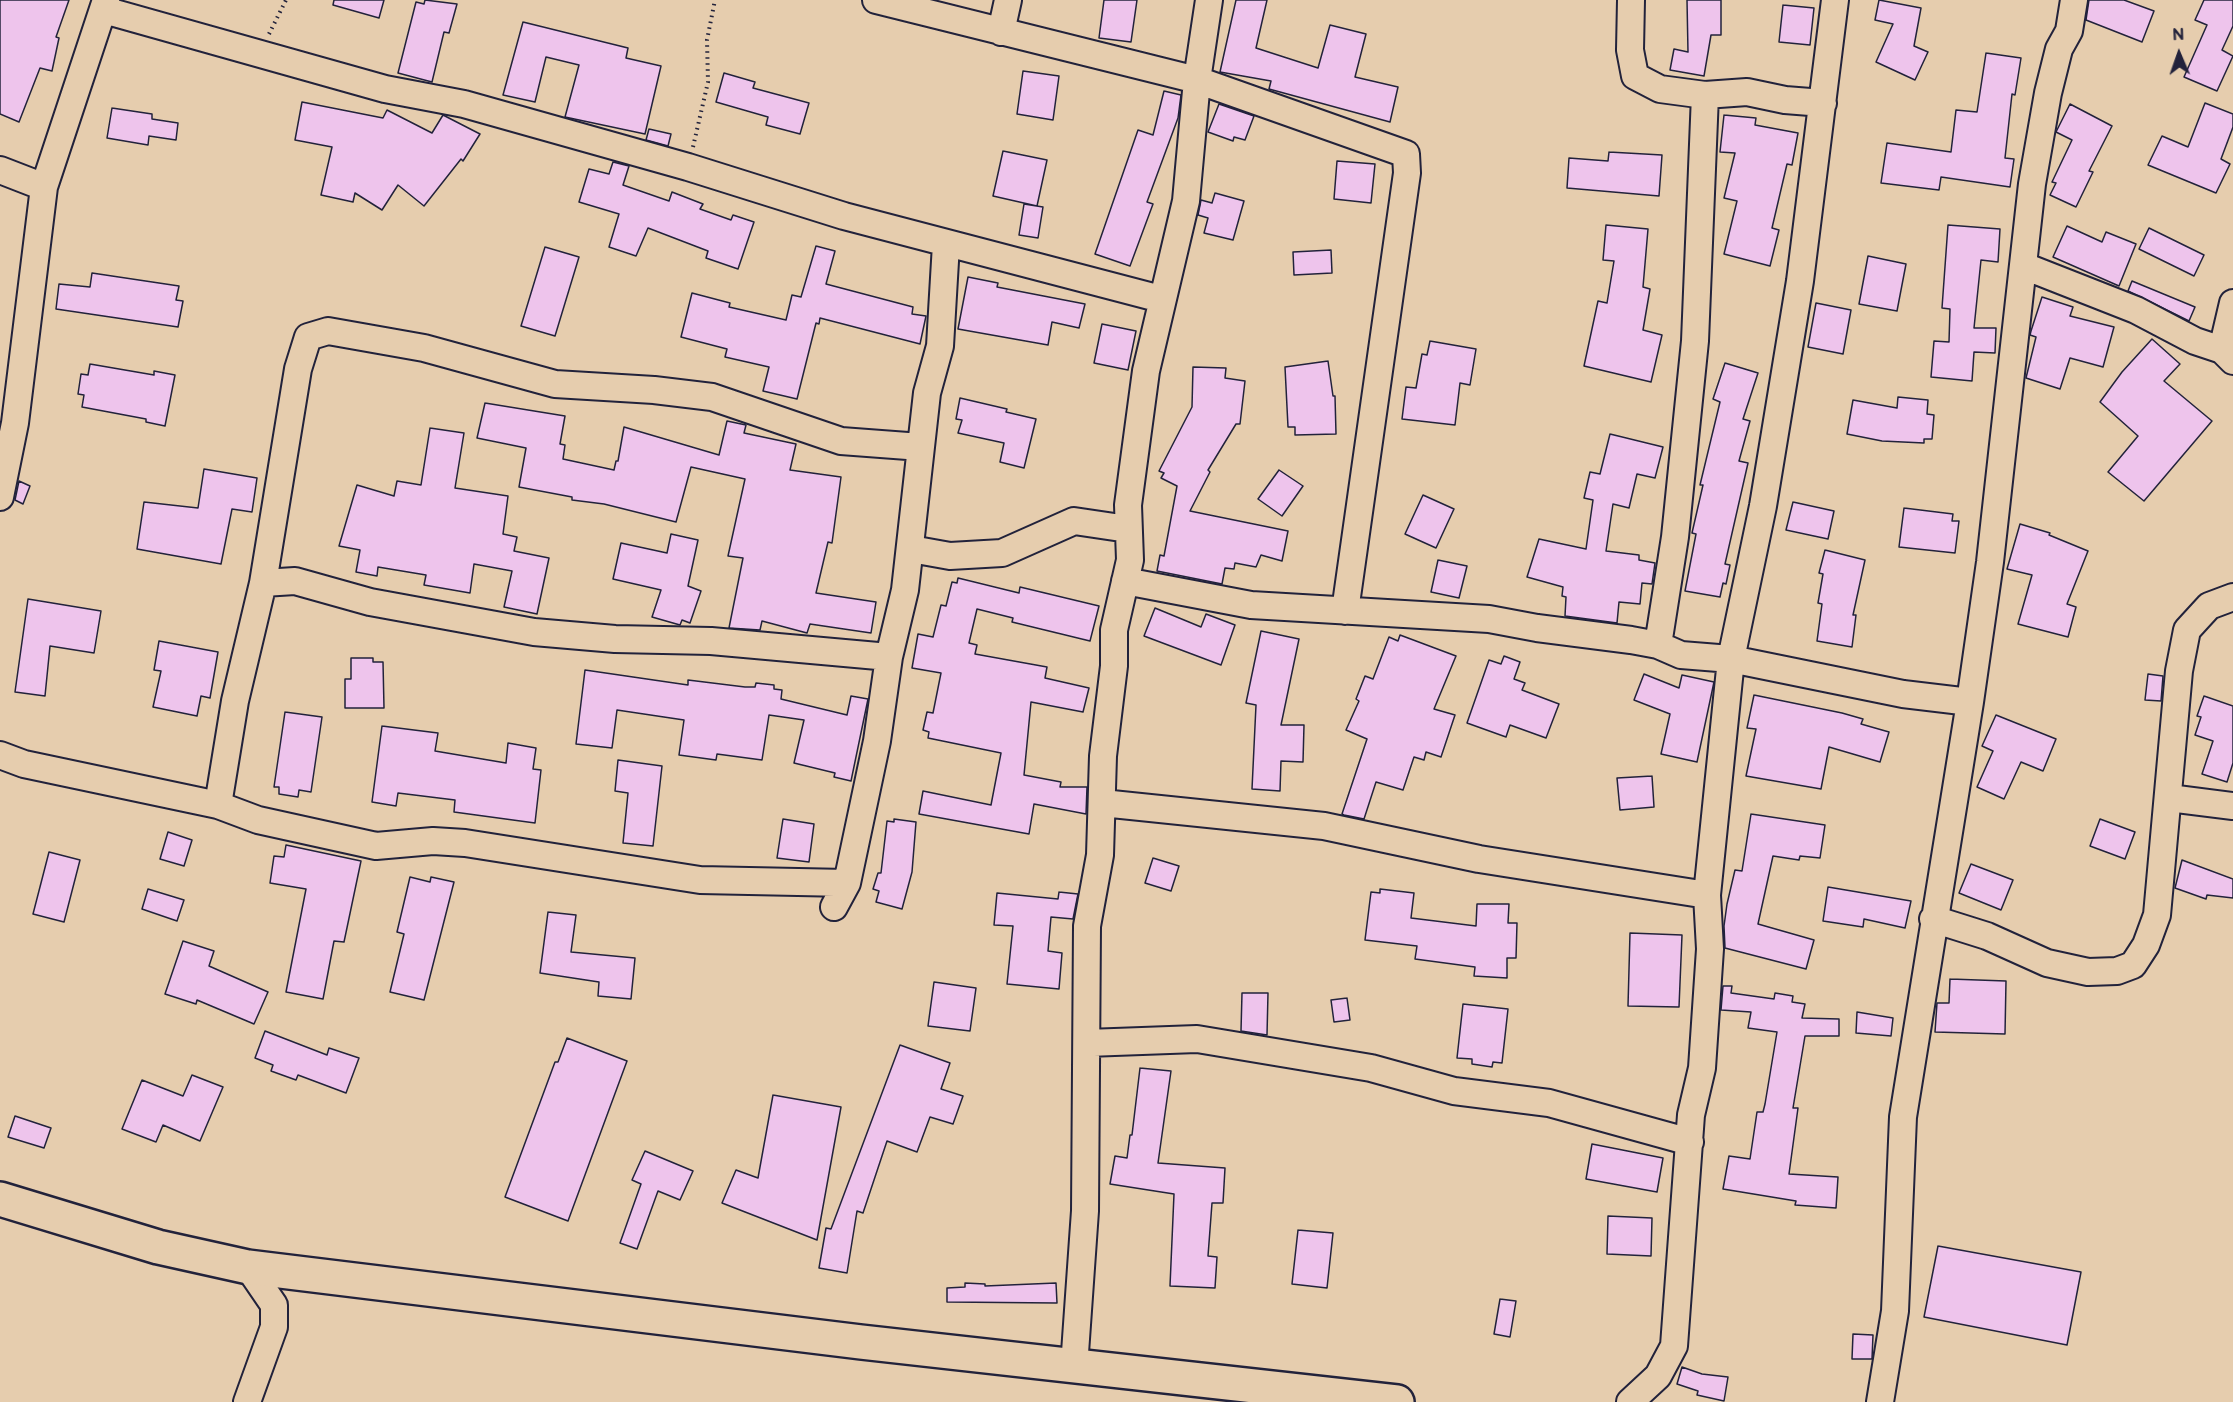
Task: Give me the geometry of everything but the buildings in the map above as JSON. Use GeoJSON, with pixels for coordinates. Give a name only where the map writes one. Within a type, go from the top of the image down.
{"type":"FeatureCollection","features":[{"type":"Feature","properties":{"kind":"main road"},"geometry":{"type":"LineString","coordinates":[[0,1199],[158,1247],[248,1267],[1074,1367],[1241,1394],[1397,1402]]}},
{"type":"Feature","properties":{"kind":"street"},"geometry":{"type":"LineString","coordinates":[[876,0],[1197,80],[1406,154],[1405,184],[1345,611]]}},
{"type":"Feature","properties":{"kind":"street"},"geometry":{"type":"LineString","coordinates":[[1001,32],[1008,0]]}},
{"type":"Feature","properties":{"kind":"street"},"geometry":{"type":"LineString","coordinates":[[1074,1367],[1085,1211],[1087,926],[1100,855],[1103,756],[1114,666],[1114,630],[1130,560],[1128,505],[1146,371],[1161,299],[1186,201],[1197,80],[1209,0]]}},
{"type":"Feature","properties":{"kind":"street"},"geometry":{"type":"LineString","coordinates":[[1631,0],[1630,50],[1635,76],[1660,89],[1705,95],[1747,92],[1785,100],[1823,103]]}},
{"type":"Feature","properties":{"kind":"street"},"geometry":{"type":"LineString","coordinates":[[1630,1402],[1658,1376],[1674,1346],[1691,1115],[1702,1068],[1710,949],[1707,896],[1731,659],[1767,482],[1800,281],[1835,0]]}},
{"type":"Feature","properties":{"kind":"street"},"geometry":{"type":"LineString","coordinates":[[1880,1402],[1895,1311],[1903,1117],[1933,919],[1970,702],[1990,562],[2032,184],[2048,93],[2059,49],[2069,31],[2074,0]]}},
{"type":"Feature","properties":{"kind":"street"},"geometry":{"type":"LineString","coordinates":[[0,497],[8,421],[44,186],[105,5],[259,54],[385,89],[464,104],[688,167],[844,216],[1161,299]]}},
{"type":"Feature","properties":{"kind":"street"},"geometry":{"type":"LineString","coordinates":[[1658,645],[1675,537],[1695,341],[1705,95]]}},
{"type":"Feature","properties":{"kind":"street"},"geometry":{"type":"LineString","coordinates":[[0,170],[44,186]]}},
{"type":"Feature","properties":{"kind":"street"},"geometry":{"type":"LineString","coordinates":[[834,908],[847,883],[877,741],[889,657],[912,549],[927,393],[940,346],[946,244]]}},
{"type":"Feature","properties":{"kind":"street"},"geometry":{"type":"LineString","coordinates":[[2024,266],[2078,285],[2136,310],[2228,356],[2233,303]]}},
{"type":"Feature","properties":{"kind":"street"},"geometry":{"type":"LineString","coordinates":[[218,805],[235,700],[262,583],[298,369],[308,337],[328,331],[424,348],[555,384],[654,390],[712,397],[841,441],[921,447]]}},
{"type":"Feature","properties":{"kind":"street"},"geometry":{"type":"LineString","coordinates":[[912,549],[950,556],[1002,554],[1074,521],[1128,529]]}},
{"type":"Feature","properties":{"kind":"street"},"geometry":{"type":"LineString","coordinates":[[262,583],[295,581],[381,604],[534,632],[615,639],[711,641],[889,657]]}},
{"type":"Feature","properties":{"kind":"street"},"geometry":{"type":"LineString","coordinates":[[1125,581],[1251,605],[1489,619],[1658,645],[1681,655],[1731,659],[1903,694],[1970,702]]}},
{"type":"Feature","properties":{"kind":"street"},"geometry":{"type":"LineString","coordinates":[[1933,919],[1987,936],[2047,963],[2088,972],[2117,971],[2133,965],[2146,945],[2157,915],[2179,671],[2187,630],[2209,606],[2233,597]]}},
{"type":"Feature","properties":{"kind":"street"},"geometry":{"type":"LineString","coordinates":[[0,755],[24,764],[218,805],[258,820],[376,846],[433,841],[465,843],[700,880],[847,883]]}},
{"type":"Feature","properties":{"kind":"street"},"geometry":{"type":"LineString","coordinates":[[2169,798],[2233,806]]}},
{"type":"Feature","properties":{"kind":"street"},"geometry":{"type":"LineString","coordinates":[[1102,803],[1324,826],[1479,859],[1707,896]]}},
{"type":"Feature","properties":{"kind":"street"},"geometry":{"type":"LineString","coordinates":[[1087,1043],[1197,1039],[1371,1068],[1454,1091],[1549,1103],[1690,1142]]}},
{"type":"Feature","properties":{"kind":"street"},"geometry":{"type":"LineString","coordinates":[[247,1402],[274,1327],[273,1305],[248,1267]]}},
{"type":"Feature","properties":{"kind":"path"},"geometry":{"type":"LineString","coordinates":[[259,54],[286,0]]}},
{"type":"Feature","properties":{"kind":"path"},"geometry":{"type":"LineString","coordinates":[[688,167],[708,82],[707,40],[715,0]]}}]}
